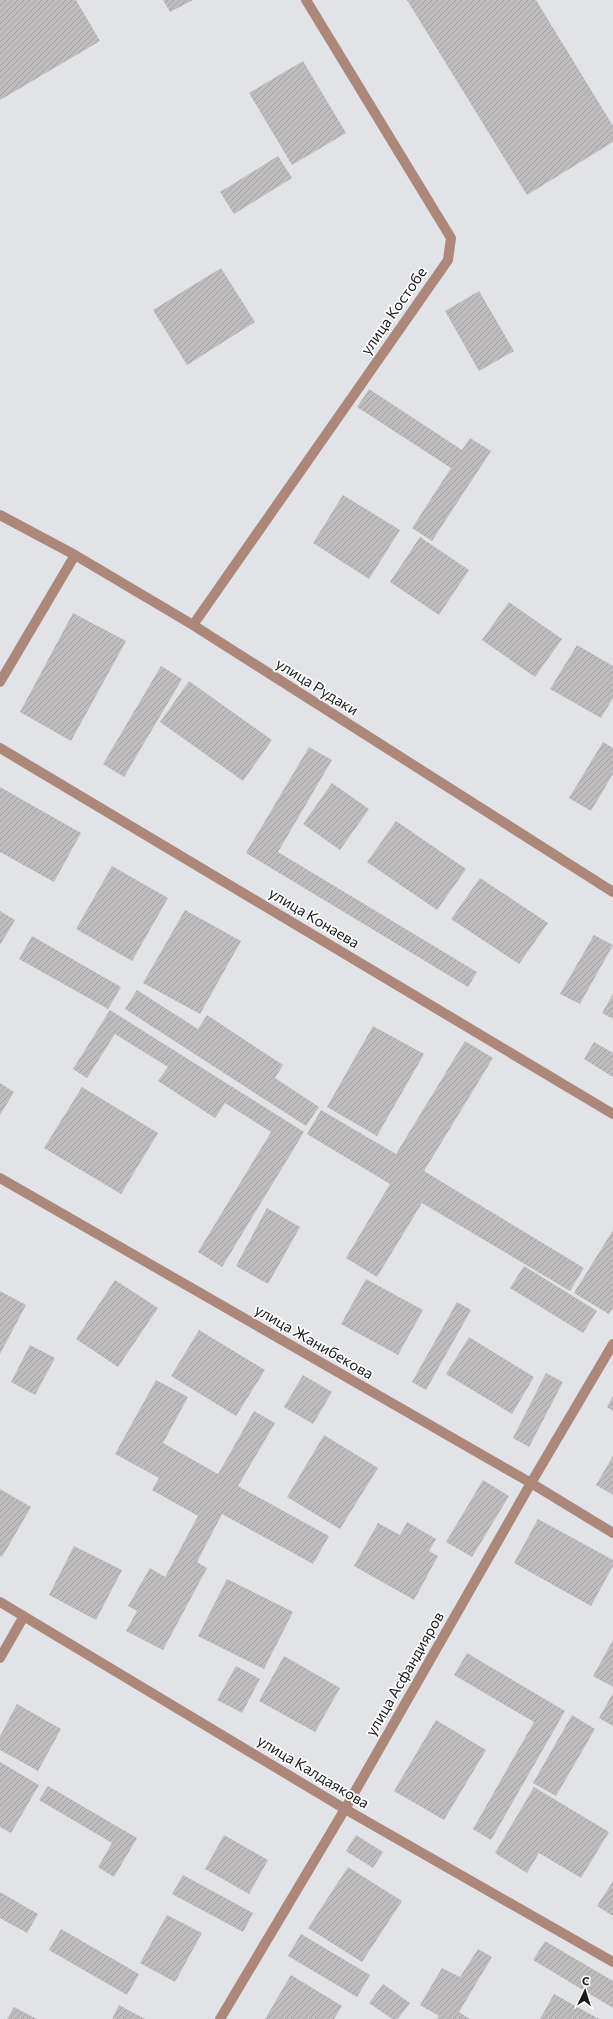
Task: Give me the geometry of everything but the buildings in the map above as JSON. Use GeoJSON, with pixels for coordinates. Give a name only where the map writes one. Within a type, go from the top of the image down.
{"type":"FeatureCollection","features":[{"type":"Feature","properties":{"kind":"street","name":"улица Костобе"},"geometry":{"type":"LineString","coordinates":[[193,625],[448,260],[451,238],[306,0]]}},
{"type":"Feature","properties":{"kind":"street","name":"улица Рудаки"},"geometry":{"type":"LineString","coordinates":[[0,515],[75,555],[193,625],[613,892]]}},
{"type":"Feature","properties":{"kind":"street"},"geometry":{"type":"LineString","coordinates":[[0,682],[75,555]]}},
{"type":"Feature","properties":{"kind":"street","name":"улица Конаева"},"geometry":{"type":"LineString","coordinates":[[0,748],[613,1114]]}},
{"type":"Feature","properties":{"kind":"street","name":"улица Жанибекова"},"geometry":{"type":"LineString","coordinates":[[0,1178],[531,1483],[613,1533]]}},
{"type":"Feature","properties":{"kind":"street","name":"улица Асфандияров"},"geometry":{"type":"LineString","coordinates":[[220,2019],[345,1809],[531,1483],[613,1344]]}},
{"type":"Feature","properties":{"kind":"street","name":"улица Калдаякова"},"geometry":{"type":"LineString","coordinates":[[0,1602],[345,1809],[613,1962]]}},
{"type":"Feature","properties":{"kind":"street"},"geometry":{"type":"LineString","coordinates":[[0,1658],[24,1616]]}}]}
